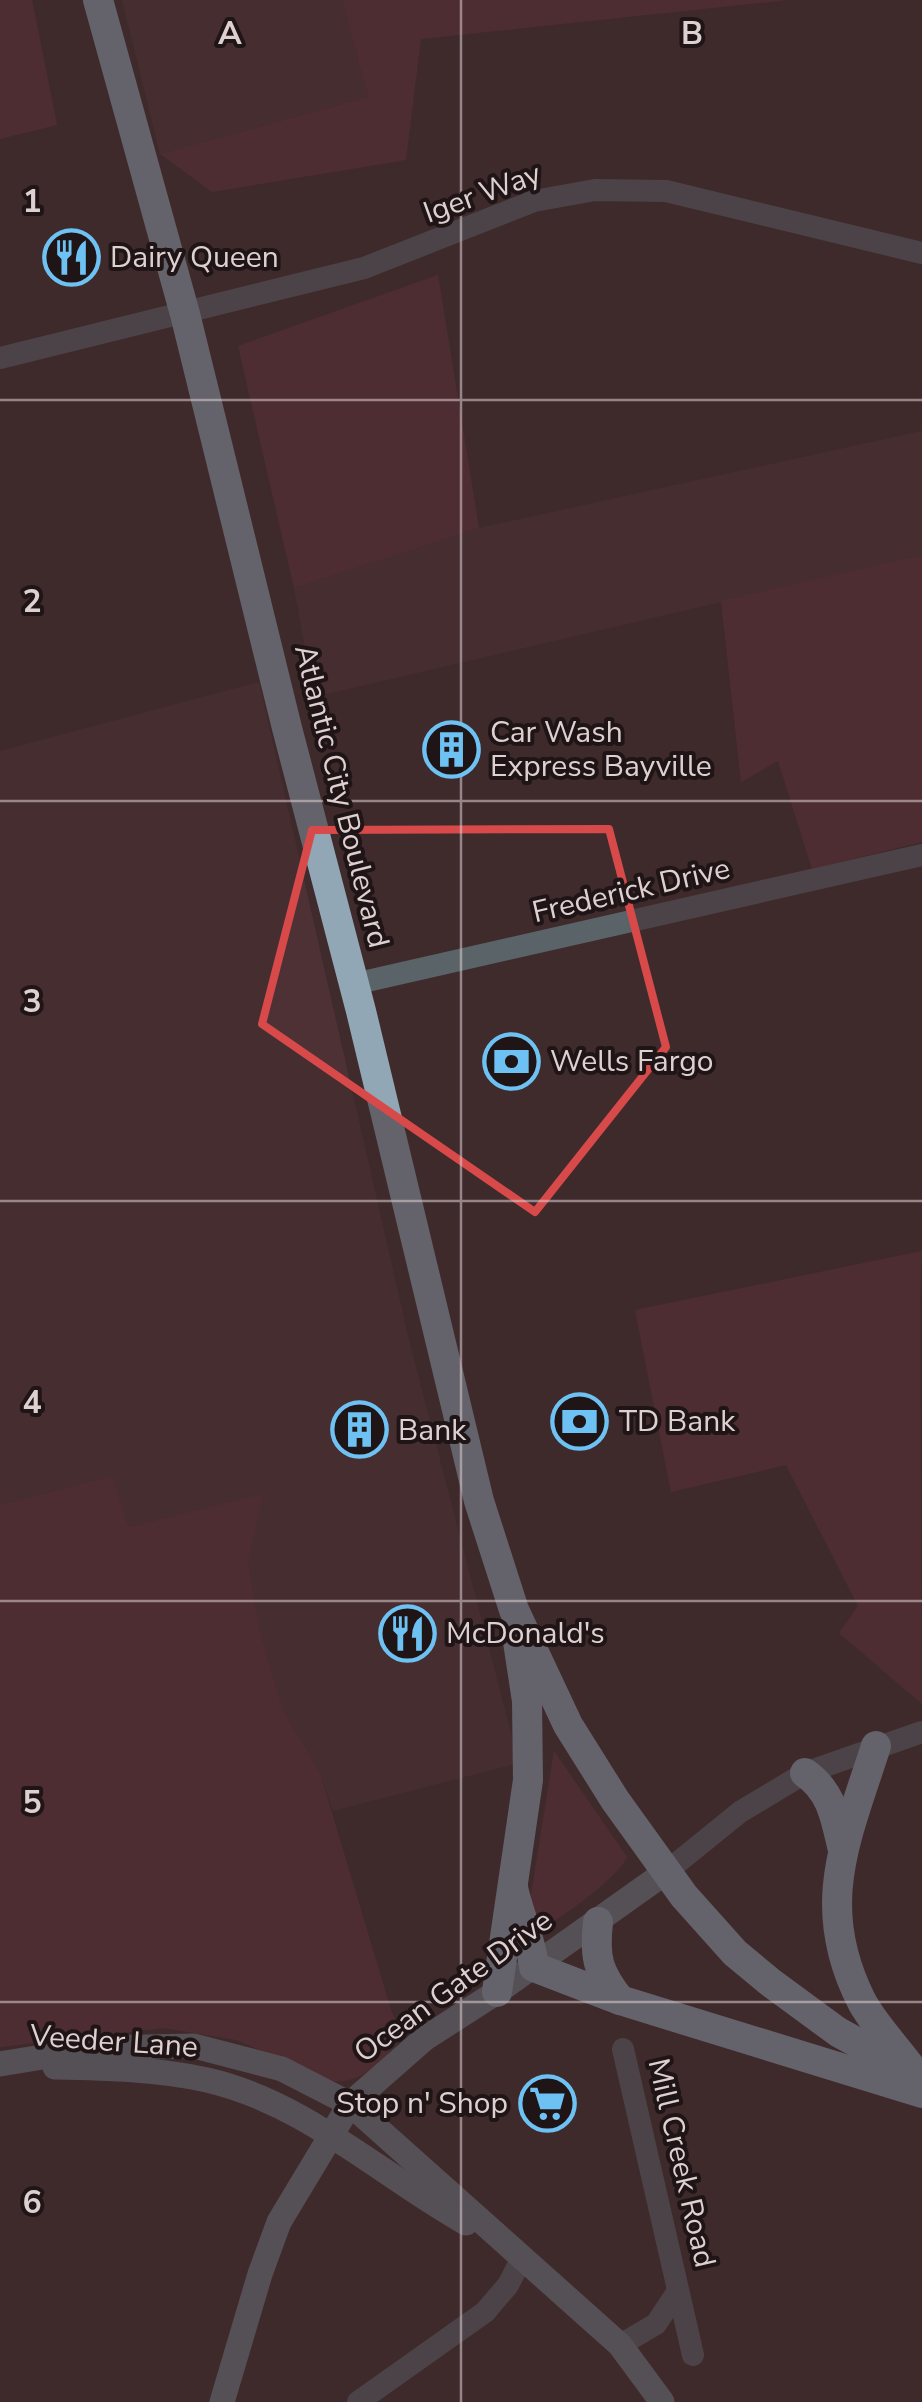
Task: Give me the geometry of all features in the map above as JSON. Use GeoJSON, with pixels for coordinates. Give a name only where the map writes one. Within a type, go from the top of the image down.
{"type":"FeatureCollection","features":[{"type":"Feature","properties":{"kind":"highway","name":"Atlantic City Boulevard"},"geometry":{"type":"LineString","coordinates":[[98,0],[185,314],[479,1501],[514,1610]]}},
{"type":"Feature","properties":{"kind":"highway"},"geometry":{"type":"LineString","coordinates":[[514,1610],[568,1725],[666,1872],[736,1953],[770,1982],[838,2032],[920,2082]]}},
{"type":"Feature","properties":{"kind":"highway"},"geometry":{"type":"LineString","coordinates":[[497,1992],[528,1780],[530,1741],[514,1610]]}},
{"type":"Feature","properties":{"kind":"highway"},"geometry":{"type":"LineString","coordinates":[[876,1746],[843,1849],[835,1913],[843,1960],[864,2006],[920,2082]]}},
{"type":"Feature","properties":{"kind":"highway"},"geometry":{"type":"LineString","coordinates":[[805,1773],[821,1784],[833,1807],[843,1849]]}},
{"type":"Feature","properties":{"kind":"highway"},"geometry":{"type":"LineString","coordinates":[[513,1888],[520,1921],[531,1943],[534,1967],[620,2000],[920,2082]]}},
{"type":"Feature","properties":{"kind":"highway"},"geometry":{"type":"LineString","coordinates":[[598,1922],[596,1946],[601,1976],[620,2000]]}},
{"type":"Feature","properties":{"kind":"street","name":"Iger Way"},"geometry":{"type":"LineString","coordinates":[[0,358],[364,268],[534,201],[596,190],[666,191],[922,253]]}},
{"type":"Feature","properties":{"kind":"street","name":"Frederick Drive"},"geometry":{"type":"LineString","coordinates":[[354,984],[922,856]]}},
{"type":"Feature","properties":{"kind":"street"},"geometry":{"type":"LineString","coordinates":[[666,1872],[740,1812],[805,1773],[922,1732]]}},
{"type":"Feature","properties":{"kind":"street","name":"Ocean Gate Drive"},"geometry":{"type":"LineString","coordinates":[[222,2402],[279,2222],[350,2104],[424,2040],[666,1872]]}},
{"type":"Feature","properties":{"kind":"street","name":"Veeder Lane"},"geometry":{"type":"LineString","coordinates":[[0,2065],[98,2048],[194,2046],[282,2068],[350,2104]]}},
{"type":"Feature","properties":{"kind":"street","name":"Mill Creek Road"},"geometry":{"type":"LineString","coordinates":[[622,2049],[693,2355]]}},
{"type":"Feature","properties":{"kind":"street","name":"Veeder Lane"},"geometry":{"type":"LineString","coordinates":[[0,2065],[110,2068],[208,2080],[272,2104],[331,2135]]}},
{"type":"Feature","properties":{"kind":"street"},"geometry":{"type":"LineString","coordinates":[[350,2104],[620,2345],[662,2402]]}},
{"type":"Feature","properties":{"kind":"street"},"geometry":{"type":"LineString","coordinates":[[331,2135],[515,2254]]}},
{"type":"Feature","properties":{"kind":"street"},"geometry":{"type":"LineString","coordinates":[[358,2402],[485,2312],[508,2285],[515,2254]]}},
{"type":"Feature","properties":{"kind":"street","name":"Mill Creek Road"},"geometry":{"type":"LineString","coordinates":[[620,2345],[656,2324],[678,2291]]}},
{"type":"Feature","properties":{"kind":"highlighted area"},"geometry":{"type":"Polygon","coordinates":[[[609,829],[666,1047],[535,1212],[262,1024],[312,830],[609,829]]]}},
{"type":"Feature","properties":{"kind":"shaded area"},"geometry":{"type":"Polygon","coordinates":[[[0,0],[32,0],[57,125],[0,139],[0,0]]]}},
{"type":"Feature","properties":{"kind":"shaded area"},"geometry":{"type":"Polygon","coordinates":[[[122,0],[342,0],[368,97],[160,154],[122,0]]]}},
{"type":"Feature","properties":{"kind":"shaded area"},"geometry":{"type":"Polygon","coordinates":[[[342,0],[787,0],[421,39],[406,160],[212,192],[160,154],[368,97],[342,0]]]}},
{"type":"Feature","properties":{"kind":"shaded area"},"geometry":{"type":"Polygon","coordinates":[[[438,275],[479,528],[294,588],[238,346],[438,275]]]}},
{"type":"Feature","properties":{"kind":"shaded area"},"geometry":{"type":"Polygon","coordinates":[[[922,431],[922,555],[314,697],[294,588],[479,528],[922,431]]]}},
{"type":"Feature","properties":{"kind":"shaded area"},"geometry":{"type":"Polygon","coordinates":[[[922,555],[922,842],[812,869],[778,761],[741,782],[721,601],[922,555]]]}},
{"type":"Feature","properties":{"kind":"shaded area"},"geometry":{"type":"Polygon","coordinates":[[[259,682],[409,1340],[512,1737],[515,1764],[333,1811],[320,1773],[283,1710],[262,1639],[248,1563],[262,1495],[127,1527],[112,1476],[0,1505],[0,751],[259,682]]]}},
{"type":"Feature","properties":{"kind":"shaded area"},"geometry":{"type":"Polygon","coordinates":[[[922,1251],[922,1704],[839,1633],[858,1606],[786,1465],[671,1492],[635,1310],[922,1251]]]}},
{"type":"Feature","properties":{"kind":"shaded area"},"geometry":{"type":"Polygon","coordinates":[[[112,1476],[128,1527],[263,1494],[248,1563],[262,1639],[283,1710],[320,1773],[392,2013],[403,2032],[401,2040],[379,2063],[353,2079],[333,2081],[236,2040],[164,2028],[0,2047],[0,1505],[112,1476]]]}},
{"type":"Feature","properties":{"kind":"shaded area"},"geometry":{"type":"Polygon","coordinates":[[[554,1751],[627,1857],[587,1898],[538,1929],[530,1901],[554,1751]]]}},
{"type":"Feature","properties":{"kind":"place","name":"Dairy Queen"},"geometry":{"type":"Point","coordinates":[71,257]}},
{"type":"Feature","properties":{"kind":"place","name":"Car Wash Express Bayville"},"geometry":{"type":"Point","coordinates":[451,749]}},
{"type":"Feature","properties":{"kind":"place","name":"Wells Fargo"},"geometry":{"type":"Point","coordinates":[511,1061]}},
{"type":"Feature","properties":{"kind":"place","name":"TD Bank"},"geometry":{"type":"Point","coordinates":[580,1421]}},
{"type":"Feature","properties":{"kind":"place","name":"Bank"},"geometry":{"type":"Point","coordinates":[359,1430]}},
{"type":"Feature","properties":{"kind":"place","name":"McDonald's"},"geometry":{"type":"Point","coordinates":[407,1633]}},
{"type":"Feature","properties":{"kind":"place","name":"Stop n' Shop"},"geometry":{"type":"Point","coordinates":[547,2103]}}]}
